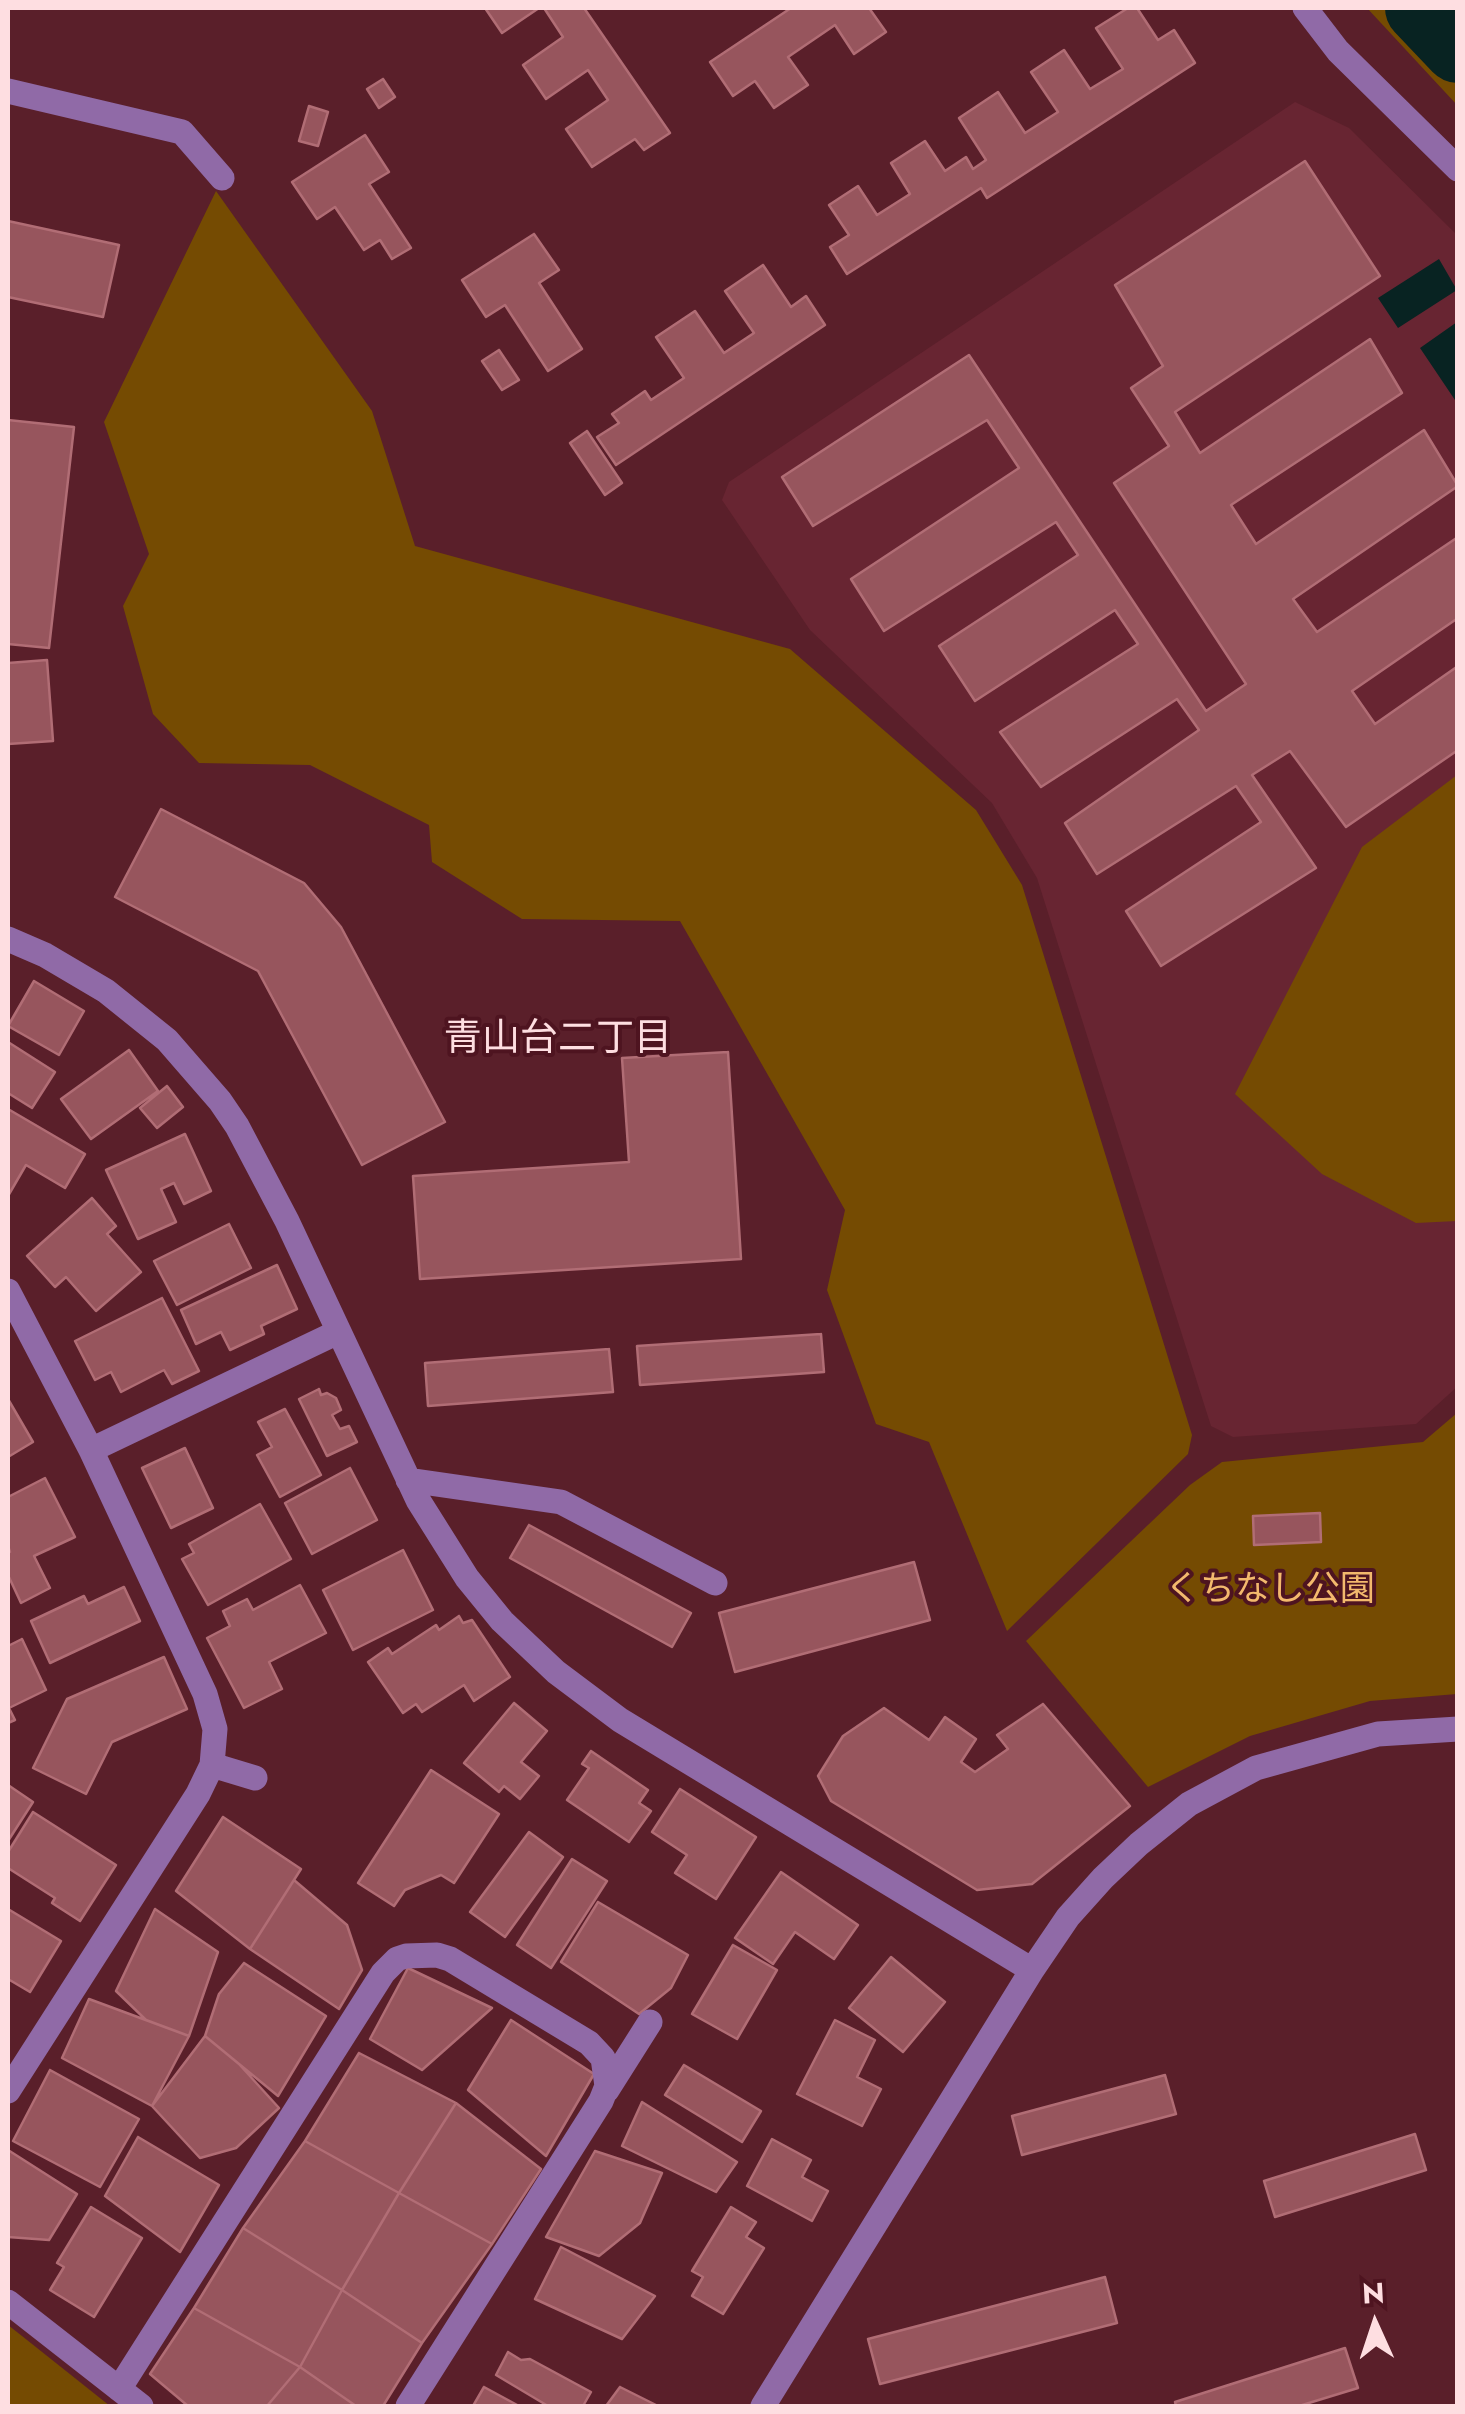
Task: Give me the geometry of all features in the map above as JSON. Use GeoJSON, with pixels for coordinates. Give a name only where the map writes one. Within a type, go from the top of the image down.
{"type":"FeatureCollection","features":[{"type":"Feature","properties":{"kind":"street"},"geometry":{"type":"LineString","coordinates":[[1306,8],[1338,51],[1458,169]]}},
{"type":"Feature","properties":{"kind":"street"},"geometry":{"type":"LineString","coordinates":[[8,90],[182,132],[222,178]]}},
{"type":"Feature","properties":{"kind":"street"},"geometry":{"type":"LineString","coordinates":[[8,939],[44,954],[106,991],[167,1040],[198,1072],[237,1126],[257,1163],[436,1532],[502,1621],[580,1692],[620,1720],[1032,1970]]}},
{"type":"Feature","properties":{"kind":"street"},"geometry":{"type":"LineString","coordinates":[[8,1291],[91,1450],[205,1694],[215,1729],[212,1765],[198,1794],[8,2092]]}},
{"type":"Feature","properties":{"kind":"street"},"geometry":{"type":"LineString","coordinates":[[91,1450],[338,1332]]}},
{"type":"Feature","properties":{"kind":"street"},"geometry":{"type":"LineString","coordinates":[[408,1480],[561,1502],[715,1583]]}},
{"type":"Feature","properties":{"kind":"street"},"geometry":{"type":"LineString","coordinates":[[763,2406],[1032,1970],[1068,1917],[1103,1878],[1139,1844],[1214,1789],[1256,1768],[1378,1734],[1458,1729]]}},
{"type":"Feature","properties":{"kind":"street"},"geometry":{"type":"LineString","coordinates":[[212,1765],[255,1778]]}},
{"type":"Feature","properties":{"kind":"street"},"geometry":{"type":"LineString","coordinates":[[119,2389],[382,1973],[398,1959],[416,1954],[450,1959],[590,2043],[603,2058],[606,2090]]}},
{"type":"Feature","properties":{"kind":"street"},"geometry":{"type":"LineString","coordinates":[[408,2406],[650,2022]]}},
{"type":"Feature","properties":{"kind":"street"},"geometry":{"type":"LineString","coordinates":[[8,2302],[141,2406]]}},
{"type":"Feature","properties":{"kind":"shaded area"},"geometry":{"type":"Polygon","coordinates":[[[1295,102],[1349,128],[1457,235],[1458,1386],[1416,1424],[1233,1437],[1211,1426],[1037,878],[992,803],[810,630],[722,500],[729,482],[1295,102]]]}},
{"type":"Feature","properties":{"kind":"green space"},"geometry":{"type":"Polygon","coordinates":[[[1367,8],[1457,8],[1457,105],[1367,8]]]}},
{"type":"Feature","properties":{"kind":"green space"},"geometry":{"type":"Polygon","coordinates":[[[216,191],[372,411],[415,546],[790,649],[976,810],[1022,885],[1192,1435],[1188,1454],[1007,1631],[929,1442],[876,1424],[827,1290],[845,1210],[680,921],[522,919],[432,862],[429,825],[310,765],[199,763],[153,714],[123,606],[149,554],[104,422],[216,191]]]}},
{"type":"Feature","properties":{"kind":"green space"},"geometry":{"type":"Polygon","coordinates":[[[1457,775],[1457,1221],[1416,1223],[1322,1174],[1235,1094],[1362,847],[1457,775]]]}},
{"type":"Feature","properties":{"kind":"green space","name":"くちなし公園"},"geometry":{"type":"Polygon","coordinates":[[[1457,1413],[1457,1694],[1370,1701],[1250,1736],[1148,1787],[1026,1641],[1190,1485],[1222,1462],[1423,1442],[1457,1413]]]}},
{"type":"Feature","properties":{"kind":"green space"},"geometry":{"type":"Polygon","coordinates":[[[8,2325],[22,2336],[110,2406],[8,2406],[8,2325]]]}},
{"type":"Feature","properties":{"kind":"water"},"geometry":{"type":"Polygon","coordinates":[[[1439,259],[1457,290],[1398,328],[1378,298],[1439,259]]]}},
{"type":"Feature","properties":{"kind":"water"},"geometry":{"type":"Polygon","coordinates":[[[1457,322],[1457,403],[1420,348],[1457,322]]]}},
{"type":"Feature","properties":{"kind":"building"},"geometry":{"type":"Polygon","coordinates":[[[485,8],[539,8],[502,33],[485,8]]]}},
{"type":"Feature","properties":{"kind":"building"},"geometry":{"type":"Polygon","coordinates":[[[544,8],[584,8],[670,133],[644,150],[635,139],[592,167],[566,129],[608,100],[588,70],[546,99],[523,65],[563,37],[544,8]]]}},
{"type":"Feature","properties":{"kind":"building"},"geometry":{"type":"Polygon","coordinates":[[[791,8],[869,8],[886,32],[854,54],[835,25],[788,57],[808,85],[774,108],[755,81],[733,96],[710,62],[791,8]]]}},
{"type":"Feature","properties":{"kind":"building"},"geometry":{"type":"Polygon","coordinates":[[[1128,8],[1137,8],[1158,40],[1174,30],[1195,63],[987,198],[981,188],[847,274],[830,247],[849,235],[829,205],[858,186],[877,215],[910,194],[891,163],[925,141],[945,171],[966,157],[973,169],[986,160],[959,118],[998,92],[1025,133],[1058,112],[1031,72],[1064,50],[1090,89],[1123,69],[1096,28],[1128,8]]]}},
{"type":"Feature","properties":{"kind":"building"},"geometry":{"type":"Polygon","coordinates":[[[383,79],[395,97],[379,108],[367,89],[383,79]]]}},
{"type":"Feature","properties":{"kind":"building"},"geometry":{"type":"Polygon","coordinates":[[[309,106],[328,112],[318,146],[299,141],[309,106]]]}},
{"type":"Feature","properties":{"kind":"building"},"geometry":{"type":"Polygon","coordinates":[[[365,135],[389,172],[369,184],[411,248],[392,259],[380,240],[364,250],[335,207],[317,219],[292,182],[365,135]]]}},
{"type":"Feature","properties":{"kind":"building"},"geometry":{"type":"Polygon","coordinates":[[[1305,161],[1380,276],[1175,412],[1200,453],[1370,339],[1402,393],[1231,505],[1256,544],[1424,430],[1458,486],[1293,599],[1317,632],[1458,537],[1458,618],[1352,691],[1375,724],[1458,666],[1458,750],[1346,827],[1290,751],[1252,775],[1316,868],[1161,966],[1126,911],[1261,822],[1236,786],[1097,874],[1065,823],[1199,730],[1177,699],[1041,787],[1000,732],[1138,644],[1115,610],[975,701],[939,646],[1078,555],[1056,522],[884,631],[851,579],[1019,468],[987,420],[813,526],[782,477],[969,355],[1206,711],[1246,684],[1114,483],[1169,446],[1131,388],[1163,366],[1115,285],[1305,161]]]}},
{"type":"Feature","properties":{"kind":"building"},"geometry":{"type":"Polygon","coordinates":[[[8,221],[119,245],[103,317],[8,297],[8,221]]]}},
{"type":"Feature","properties":{"kind":"building"},"geometry":{"type":"Polygon","coordinates":[[[534,234],[559,270],[539,283],[582,349],[548,371],[505,305],[486,317],[462,280],[534,234]]]}},
{"type":"Feature","properties":{"kind":"building"},"geometry":{"type":"Polygon","coordinates":[[[763,265],[791,307],[806,296],[825,325],[616,465],[597,437],[619,423],[612,414],[645,391],[651,400],[684,378],[656,337],[695,311],[724,353],[754,333],[725,291],[763,265]]]}},
{"type":"Feature","properties":{"kind":"building"},"geometry":{"type":"Polygon","coordinates":[[[499,350],[519,380],[502,390],[482,361],[499,350]]]}},
{"type":"Feature","properties":{"kind":"building"},"geometry":{"type":"Polygon","coordinates":[[[8,420],[74,427],[49,648],[8,644],[8,420]]]}},
{"type":"Feature","properties":{"kind":"building"},"geometry":{"type":"Polygon","coordinates":[[[587,431],[622,483],[605,495],[570,443],[587,431]]]}},
{"type":"Feature","properties":{"kind":"building"},"geometry":{"type":"Polygon","coordinates":[[[47,660],[53,741],[8,744],[8,663],[47,660]]]}},
{"type":"Feature","properties":{"kind":"building"},"geometry":{"type":"Polygon","coordinates":[[[161,809],[304,883],[341,927],[445,1122],[362,1165],[258,971],[115,897],[161,809]]]}},
{"type":"Feature","properties":{"kind":"building"},"geometry":{"type":"Polygon","coordinates":[[[34,981],[84,1011],[59,1055],[8,1026],[34,981]]]}},
{"type":"Feature","properties":{"kind":"building"},"geometry":{"type":"Polygon","coordinates":[[[8,1042],[55,1072],[32,1108],[8,1093],[8,1042]]]}},
{"type":"Feature","properties":{"kind":"building"},"geometry":{"type":"Polygon","coordinates":[[[129,1050],[158,1091],[91,1139],[61,1099],[129,1050]]]}},
{"type":"Feature","properties":{"kind":"building"},"geometry":{"type":"Polygon","coordinates":[[[728,1052],[741,1259],[420,1279],[413,1176],[629,1162],[622,1058],[728,1052]]]}},
{"type":"Feature","properties":{"kind":"building"},"geometry":{"type":"Polygon","coordinates":[[[167,1086],[183,1107],[157,1128],[140,1108],[167,1086]]]}},
{"type":"Feature","properties":{"kind":"building"},"geometry":{"type":"Polygon","coordinates":[[[8,1109],[85,1154],[65,1188],[26,1165],[8,1196],[8,1109]]]}},
{"type":"Feature","properties":{"kind":"building"},"geometry":{"type":"Polygon","coordinates":[[[185,1134],[211,1191],[184,1204],[174,1183],[161,1189],[176,1222],[138,1239],[106,1170],[185,1134]]]}},
{"type":"Feature","properties":{"kind":"building"},"geometry":{"type":"Polygon","coordinates":[[[92,1198],[116,1226],[107,1234],[141,1272],[96,1311],[66,1277],[55,1287],[27,1256],[92,1198]]]}},
{"type":"Feature","properties":{"kind":"building"},"geometry":{"type":"Polygon","coordinates":[[[229,1224],[251,1268],[177,1305],[154,1261],[229,1224]]]}},
{"type":"Feature","properties":{"kind":"building"},"geometry":{"type":"Polygon","coordinates":[[[277,1265],[297,1309],[261,1326],[264,1334],[230,1350],[221,1332],[196,1344],[181,1310],[277,1265]]]}},
{"type":"Feature","properties":{"kind":"building"},"geometry":{"type":"Polygon","coordinates":[[[162,1298],[199,1371],[172,1384],[164,1370],[121,1392],[111,1372],[95,1380],[75,1341],[162,1298]]]}},
{"type":"Feature","properties":{"kind":"building"},"geometry":{"type":"Polygon","coordinates":[[[821,1334],[824,1372],[640,1385],[637,1346],[821,1334]]]}},
{"type":"Feature","properties":{"kind":"building"},"geometry":{"type":"Polygon","coordinates":[[[609,1349],[613,1392],[428,1406],[425,1363],[609,1349]]]}},
{"type":"Feature","properties":{"kind":"building"},"geometry":{"type":"Polygon","coordinates":[[[319,1389],[321,1395],[327,1393],[336,1398],[341,1410],[332,1415],[340,1429],[349,1426],[357,1442],[327,1456],[299,1399],[319,1389]]]}},
{"type":"Feature","properties":{"kind":"building"},"geometry":{"type":"Polygon","coordinates":[[[8,1399],[33,1442],[8,1457],[8,1399]]]}},
{"type":"Feature","properties":{"kind":"building"},"geometry":{"type":"Polygon","coordinates":[[[285,1409],[321,1475],[280,1497],[257,1455],[272,1447],[258,1422],[285,1409]]]}},
{"type":"Feature","properties":{"kind":"building"},"geometry":{"type":"Polygon","coordinates":[[[185,1448],[213,1508],[171,1528],[142,1468],[185,1448]]]}},
{"type":"Feature","properties":{"kind":"building"},"geometry":{"type":"Polygon","coordinates":[[[350,1468],[377,1520],[312,1554],[285,1503],[350,1468]]]}},
{"type":"Feature","properties":{"kind":"building"},"geometry":{"type":"Polygon","coordinates":[[[45,1478],[75,1537],[34,1556],[50,1588],[21,1603],[8,1575],[8,1497],[45,1478]]]}},
{"type":"Feature","properties":{"kind":"building"},"geometry":{"type":"Polygon","coordinates":[[[260,1504],[291,1559],[208,1605],[182,1559],[194,1553],[189,1544],[260,1504]]]}},
{"type":"Feature","properties":{"kind":"building"},"geometry":{"type":"Polygon","coordinates":[[[1320,1513],[1321,1542],[1254,1545],[1253,1516],[1320,1513]]]}},
{"type":"Feature","properties":{"kind":"building"},"geometry":{"type":"Polygon","coordinates":[[[529,1525],[691,1613],[672,1647],[510,1558],[529,1525]]]}},
{"type":"Feature","properties":{"kind":"building"},"geometry":{"type":"Polygon","coordinates":[[[403,1550],[433,1610],[353,1650],[323,1590],[403,1550]]]}},
{"type":"Feature","properties":{"kind":"building"},"geometry":{"type":"Polygon","coordinates":[[[914,1562],[930,1620],[735,1672],[719,1613],[914,1562]]]}},
{"type":"Feature","properties":{"kind":"building"},"geometry":{"type":"Polygon","coordinates":[[[300,1585],[326,1633],[269,1662],[282,1689],[244,1708],[207,1638],[230,1626],[223,1611],[247,1599],[253,1610],[300,1585]]]}},
{"type":"Feature","properties":{"kind":"building"},"geometry":{"type":"Polygon","coordinates":[[[124,1587],[140,1621],[50,1663],[31,1621],[84,1596],[88,1604],[124,1587]]]}},
{"type":"Feature","properties":{"kind":"building"},"geometry":{"type":"Polygon","coordinates":[[[459,1616],[463,1623],[472,1620],[510,1677],[474,1701],[464,1685],[422,1712],[416,1704],[403,1713],[368,1662],[388,1648],[392,1654],[436,1625],[439,1630],[459,1616]]]}},
{"type":"Feature","properties":{"kind":"building"},"geometry":{"type":"Polygon","coordinates":[[[22,1639],[46,1690],[9,1708],[15,1720],[8,1723],[8,1646],[22,1639]]]}},
{"type":"Feature","properties":{"kind":"building"},"geometry":{"type":"Polygon","coordinates":[[[164,1657],[187,1709],[112,1742],[86,1794],[33,1768],[67,1699],[164,1657]]]}},
{"type":"Feature","properties":{"kind":"building"},"geometry":{"type":"Polygon","coordinates":[[[514,1703],[547,1731],[521,1762],[539,1776],[520,1799],[504,1786],[499,1792],[464,1763],[514,1703]]]}},
{"type":"Feature","properties":{"kind":"building"},"geometry":{"type":"Polygon","coordinates":[[[1043,1704],[1130,1806],[1032,1884],[977,1890],[831,1801],[818,1776],[843,1736],[884,1708],[929,1740],[945,1717],[976,1739],[961,1762],[975,1772],[1008,1749],[997,1735],[1043,1704]]]}},
{"type":"Feature","properties":{"kind":"building"},"geometry":{"type":"Polygon","coordinates":[[[591,1751],[648,1790],[639,1803],[651,1811],[629,1842],[567,1800],[589,1768],[582,1764],[591,1751]]]}},
{"type":"Feature","properties":{"kind":"building"},"geometry":{"type":"Polygon","coordinates":[[[431,1770],[499,1814],[454,1883],[441,1875],[405,1890],[394,1906],[358,1883],[431,1770]]]}},
{"type":"Feature","properties":{"kind":"building"},"geometry":{"type":"Polygon","coordinates":[[[8,1785],[33,1802],[8,1841],[8,1785]]]}},
{"type":"Feature","properties":{"kind":"building"},"geometry":{"type":"Polygon","coordinates":[[[680,1789],[756,1837],[716,1899],[675,1873],[687,1855],[652,1832],[680,1789]]]}},
{"type":"Feature","properties":{"kind":"building"},"geometry":{"type":"Polygon","coordinates":[[[33,1812],[116,1865],[80,1921],[52,1903],[55,1898],[8,1868],[8,1852],[33,1812]]]}},
{"type":"Feature","properties":{"kind":"building"},"geometry":{"type":"Polygon","coordinates":[[[223,1817],[301,1869],[250,1949],[176,1891],[223,1817]]]}},
{"type":"Feature","properties":{"kind":"building"},"geometry":{"type":"Polygon","coordinates":[[[529,1832],[563,1857],[505,1937],[470,1912],[529,1832]]]}},
{"type":"Feature","properties":{"kind":"building"},"geometry":{"type":"Polygon","coordinates":[[[572,1859],[607,1881],[551,1968],[517,1945],[572,1859]]]}},
{"type":"Feature","properties":{"kind":"building"},"geometry":{"type":"Polygon","coordinates":[[[781,1872],[858,1925],[834,1959],[795,1932],[773,1964],[735,1938],[781,1872]]]}},
{"type":"Feature","properties":{"kind":"building"},"geometry":{"type":"Polygon","coordinates":[[[294,1880],[347,1925],[362,1970],[339,2009],[250,1949],[294,1880]]]}},
{"type":"Feature","properties":{"kind":"building"},"geometry":{"type":"Polygon","coordinates":[[[598,1902],[688,1955],[671,1988],[639,2014],[561,1962],[598,1902]]]}},
{"type":"Feature","properties":{"kind":"building"},"geometry":{"type":"Polygon","coordinates":[[[8,1909],[61,1941],[30,1992],[8,1979],[8,1909]]]}},
{"type":"Feature","properties":{"kind":"building"},"geometry":{"type":"Polygon","coordinates":[[[155,1909],[218,1952],[189,2036],[146,2020],[116,1991],[155,1909]]]}},
{"type":"Feature","properties":{"kind":"building"},"geometry":{"type":"Polygon","coordinates":[[[733,1945],[777,1970],[737,2039],[692,2014],[733,1945]]]}},
{"type":"Feature","properties":{"kind":"building"},"geometry":{"type":"Polygon","coordinates":[[[891,1957],[945,2002],[903,2052],[849,2008],[891,1957]]]}},
{"type":"Feature","properties":{"kind":"building"},"geometry":{"type":"Polygon","coordinates":[[[244,1963],[326,2016],[278,2096],[205,2036],[219,1994],[244,1963]]]}},
{"type":"Feature","properties":{"kind":"building"},"geometry":{"type":"Polygon","coordinates":[[[408,1968],[492,2008],[422,2070],[370,2039],[408,1968]]]}},
{"type":"Feature","properties":{"kind":"building"},"geometry":{"type":"Polygon","coordinates":[[[89,1999],[189,2036],[152,2106],[62,2058],[89,1999]]]}},
{"type":"Feature","properties":{"kind":"building"},"geometry":{"type":"Polygon","coordinates":[[[511,2020],[594,2074],[546,2156],[468,2090],[511,2020]]]}},
{"type":"Feature","properties":{"kind":"building"},"geometry":{"type":"Polygon","coordinates":[[[835,2020],[875,2040],[857,2077],[881,2089],[862,2126],[797,2094],[835,2020]]]}},
{"type":"Feature","properties":{"kind":"building"},"geometry":{"type":"Polygon","coordinates":[[[205,2036],[239,2064],[279,2108],[236,2148],[200,2158],[152,2106],[205,2036]]]}},
{"type":"Feature","properties":{"kind":"building"},"geometry":{"type":"Polygon","coordinates":[[[359,2053],[456,2103],[399,2193],[305,2141],[359,2053]]]}},
{"type":"Feature","properties":{"kind":"building"},"geometry":{"type":"Polygon","coordinates":[[[684,2065],[761,2111],[742,2142],[665,2095],[684,2065]]]}},
{"type":"Feature","properties":{"kind":"building"},"geometry":{"type":"Polygon","coordinates":[[[50,2070],[139,2119],[100,2187],[13,2141],[50,2070]]]}},
{"type":"Feature","properties":{"kind":"building"},"geometry":{"type":"Polygon","coordinates":[[[1165,2075],[1176,2114],[1022,2155],[1012,2116],[1165,2075]]]}},
{"type":"Feature","properties":{"kind":"building"},"geometry":{"type":"Polygon","coordinates":[[[642,2102],[737,2162],[716,2192],[622,2146],[642,2102]]]}},
{"type":"Feature","properties":{"kind":"building"},"geometry":{"type":"Polygon","coordinates":[[[456,2103],[541,2169],[492,2244],[399,2193],[456,2103]]]}},
{"type":"Feature","properties":{"kind":"building"},"geometry":{"type":"Polygon","coordinates":[[[1415,2134],[1426,2170],[1275,2217],[1264,2181],[1415,2134]]]}},
{"type":"Feature","properties":{"kind":"building"},"geometry":{"type":"Polygon","coordinates":[[[138,2137],[219,2185],[180,2252],[105,2196],[138,2137]]]}},
{"type":"Feature","properties":{"kind":"building"},"geometry":{"type":"Polygon","coordinates":[[[772,2139],[811,2160],[802,2177],[828,2191],[812,2221],[747,2186],[772,2139]]]}},
{"type":"Feature","properties":{"kind":"building"},"geometry":{"type":"Polygon","coordinates":[[[305,2141],[399,2193],[342,2290],[243,2228],[305,2141]]]}},
{"type":"Feature","properties":{"kind":"building"},"geometry":{"type":"Polygon","coordinates":[[[8,2150],[77,2194],[49,2240],[8,2237],[8,2150]]]}},
{"type":"Feature","properties":{"kind":"building"},"geometry":{"type":"Polygon","coordinates":[[[595,2151],[662,2173],[640,2223],[599,2256],[546,2237],[595,2151]]]}},
{"type":"Feature","properties":{"kind":"building"},"geometry":{"type":"Polygon","coordinates":[[[399,2193],[492,2244],[422,2343],[342,2290],[399,2193]]]}},
{"type":"Feature","properties":{"kind":"building"},"geometry":{"type":"Polygon","coordinates":[[[91,2207],[142,2238],[94,2317],[50,2290],[64,2267],[57,2263],[91,2207]]]}},
{"type":"Feature","properties":{"kind":"building"},"geometry":{"type":"Polygon","coordinates":[[[731,2207],[756,2222],[746,2237],[764,2248],[723,2314],[692,2296],[703,2277],[692,2271],[731,2207]]]}},
{"type":"Feature","properties":{"kind":"building"},"geometry":{"type":"Polygon","coordinates":[[[243,2228],[342,2290],[300,2367],[194,2308],[243,2228]]]}},
{"type":"Feature","properties":{"kind":"building"},"geometry":{"type":"Polygon","coordinates":[[[561,2247],[655,2296],[622,2339],[535,2299],[561,2247]]]}},
{"type":"Feature","properties":{"kind":"building"},"geometry":{"type":"Polygon","coordinates":[[[1105,2277],[1117,2323],[880,2384],[868,2339],[1105,2277]]]}},
{"type":"Feature","properties":{"kind":"building"},"geometry":{"type":"Polygon","coordinates":[[[342,2290],[422,2343],[383,2406],[356,2406],[300,2367],[342,2290]]]}},
{"type":"Feature","properties":{"kind":"building"},"geometry":{"type":"Polygon","coordinates":[[[194,2308],[300,2367],[267,2406],[188,2406],[150,2374],[194,2308]]]}},
{"type":"Feature","properties":{"kind":"building"},"geometry":{"type":"Polygon","coordinates":[[[1345,2348],[1358,2388],[1299,2406],[1176,2406],[1175,2402],[1345,2348]]]}},
{"type":"Feature","properties":{"kind":"building"},"geometry":{"type":"Polygon","coordinates":[[[508,2352],[521,2360],[530,2359],[591,2392],[583,2406],[548,2406],[496,2375],[508,2352]]]}},
{"type":"Feature","properties":{"kind":"building"},"geometry":{"type":"Polygon","coordinates":[[[300,2367],[356,2406],[267,2406],[300,2367]]]}},
{"type":"Feature","properties":{"kind":"building"},"geometry":{"type":"Polygon","coordinates":[[[484,2387],[519,2406],[473,2406],[484,2387]]]}},
{"type":"Feature","properties":{"kind":"building"},"geometry":{"type":"Polygon","coordinates":[[[620,2387],[658,2406],[606,2406],[620,2387]]]}},
{"type":"Feature","properties":{"kind":"waterway"},"geometry":{"type":"LineString","coordinates":[[1420,8],[1458,48]]}},
{"type":"Feature","properties":{"kind":"district","name":"青山台二丁目"},"geometry":{"type":"Point","coordinates":[558,1041]}}]}
